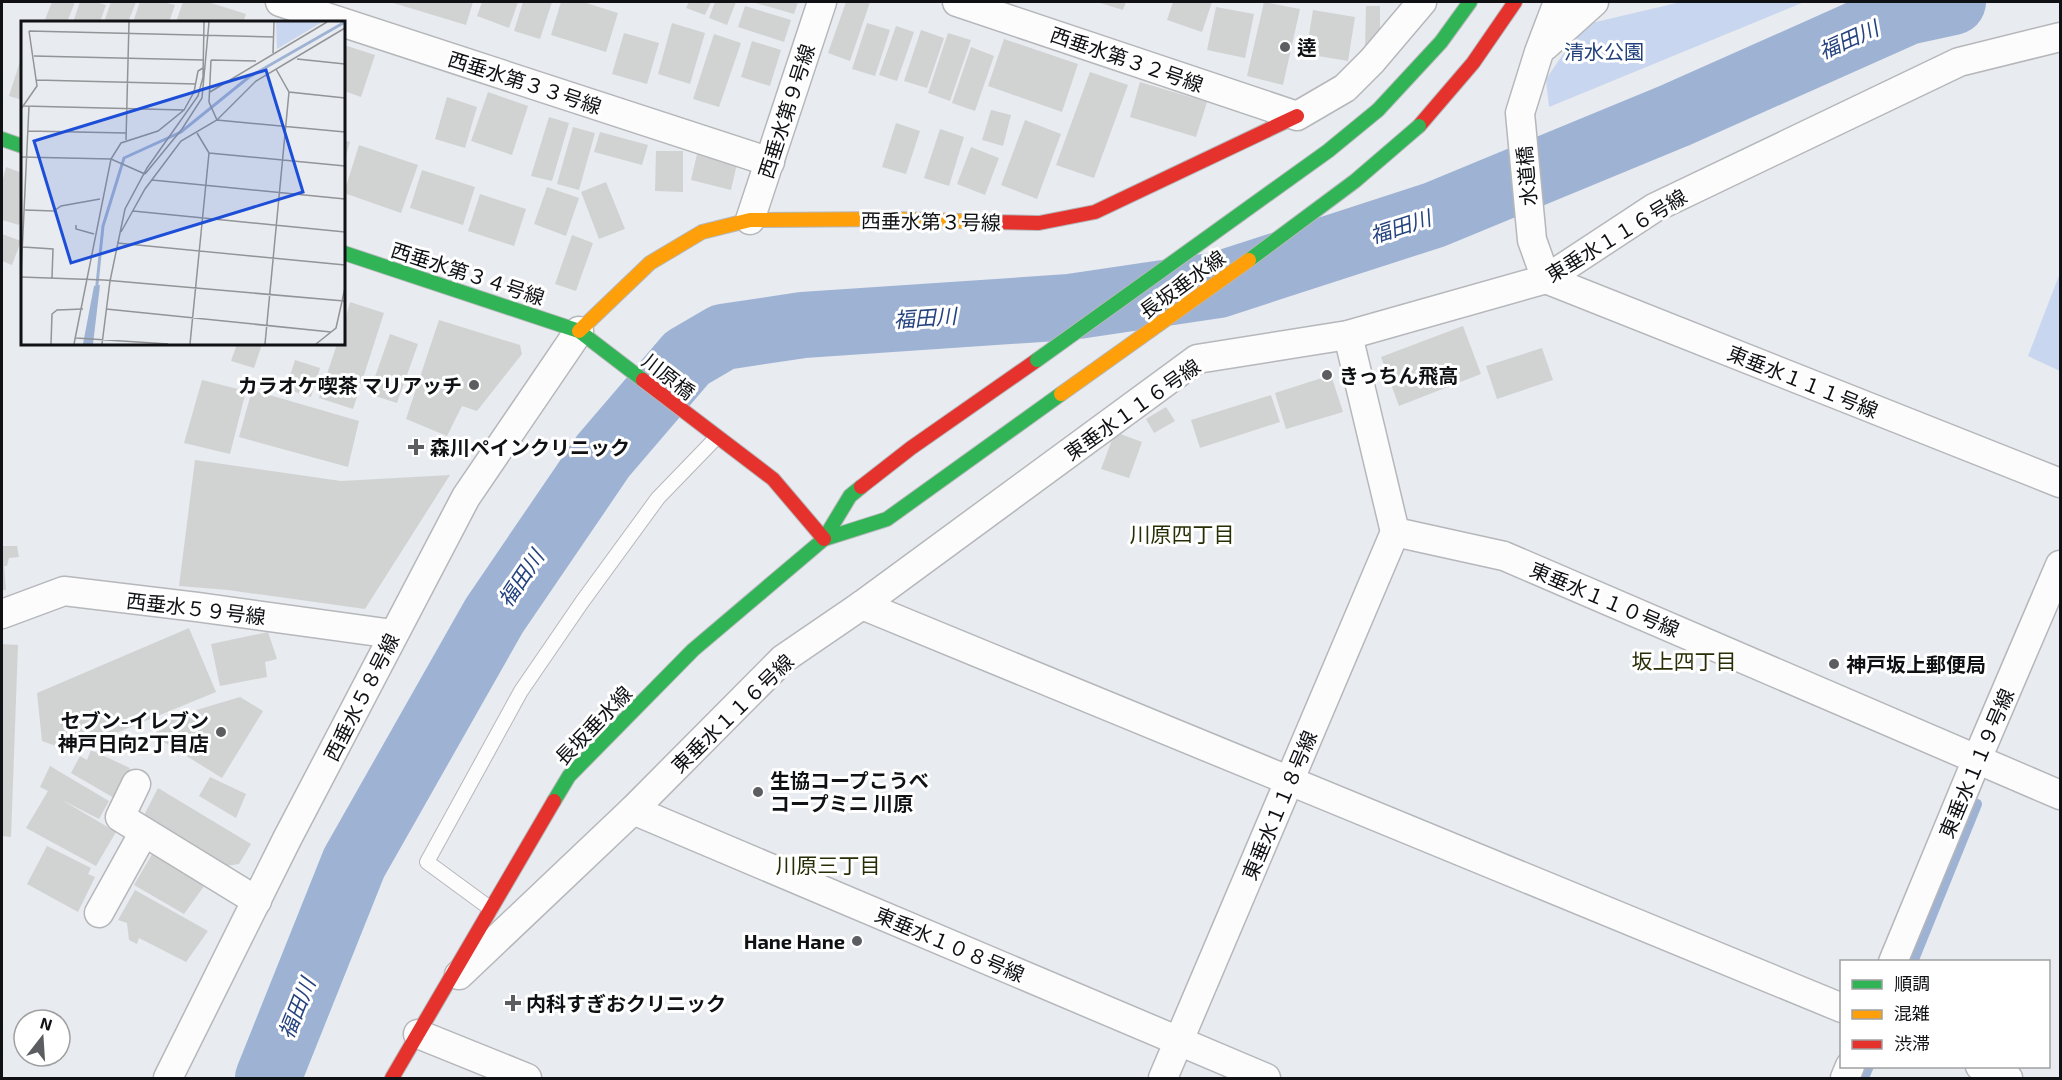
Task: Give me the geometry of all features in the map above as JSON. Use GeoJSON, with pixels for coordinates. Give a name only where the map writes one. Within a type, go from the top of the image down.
{"type":"FeatureCollection","features":[{"type":"Feature","properties":{"kind":"main road","name":"長坂垂水線"},"geometry":{"type":"LineString","coordinates":[[392,1078],[569,776],[693,650],[824,539],[850,496],[911,448],[1319,158],[1378,110],[1441,42],[1470,2]]}},
{"type":"Feature","properties":{"kind":"main road","name":"長坂垂水線"},"geometry":{"type":"LineString","coordinates":[[824,539],[887,519],[1238,268],[1355,181],[1419,126],[1473,63],[1515,2]]}},
{"type":"Feature","properties":{"kind":"main road","name":"西垂水第３号線"},"geometry":{"type":"LineString","coordinates":[[589,338],[650,262],[702,232],[750,220],[893,219],[1039,223],[1095,212],[1297,116]]}},
{"type":"Feature","properties":{"kind":"main road"},"geometry":{"type":"LineString","coordinates":[[2,139],[21,146]]}},
{"type":"Feature","properties":{"kind":"main road","name":"西垂水第３４号線"},"geometry":{"type":"LineString","coordinates":[[345,253],[589,338]]}},
{"type":"Feature","properties":{"kind":"main road","name":"川原橋"},"geometry":{"type":"LineString","coordinates":[[589,338],[717,437]]}},
{"type":"Feature","properties":{"kind":"main road"},"geometry":{"type":"LineString","coordinates":[[717,437],[773,479],[824,539]]}},
{"type":"Feature","properties":{"kind":"street","name":"西垂水第３３号線"},"geometry":{"type":"LineString","coordinates":[[280,2],[338,21]]}},
{"type":"Feature","properties":{"kind":"street","name":"西垂水第９号線"},"geometry":{"type":"LineString","coordinates":[[750,220],[822,2]]}},
{"type":"Feature","properties":{"kind":"street","name":"西垂水第３２号線"},"geometry":{"type":"LineString","coordinates":[[957,2],[1297,116]]}},
{"type":"Feature","properties":{"kind":"street"},"geometry":{"type":"LineString","coordinates":[[1297,116],[1345,87],[1372,61],[1422,2]]}},
{"type":"Feature","properties":{"kind":"street"},"geometry":{"type":"LineString","coordinates":[[1539,51],[1558,2]]}},
{"type":"Feature","properties":{"kind":"street"},"geometry":{"type":"LineString","coordinates":[[1539,51],[1594,2]]}},
{"type":"Feature","properties":{"kind":"street","name":"西垂水第３３号線"},"geometry":{"type":"LineString","coordinates":[[345,23],[770,162]]}},
{"type":"Feature","properties":{"kind":"street","name":"東垂水１１６号線"},"geometry":{"type":"LineString","coordinates":[[444,989],[633,810],[783,659],[862,605],[1197,359],[1348,334],[1546,279],[1654,208],[1959,62],[2061,38]]}},
{"type":"Feature","properties":{"kind":"street","name":"水道橋"},"geometry":{"type":"LineString","coordinates":[[1539,51],[1520,113],[1532,240],[1546,279]]}},
{"type":"Feature","properties":{"kind":"street","name":"東垂水１１１号線"},"geometry":{"type":"LineString","coordinates":[[1546,279],[2061,483]]}},
{"type":"Feature","properties":{"kind":"street"},"geometry":{"type":"LineString","coordinates":[[1348,334],[1395,532]]}},
{"type":"Feature","properties":{"kind":"street","name":"西垂水５８号線"},"geometry":{"type":"LineString","coordinates":[[168,1078],[393,634],[466,498],[589,338]]}},
{"type":"Feature","properties":{"kind":"street","name":"東垂水１１０号線"},"geometry":{"type":"LineString","coordinates":[[1395,532],[1504,556],[2061,795]]}},
{"type":"Feature","properties":{"kind":"street","name":"東垂水１１８号線"},"geometry":{"type":"LineString","coordinates":[[1163,1078],[1395,532]]}},
{"type":"Feature","properties":{"kind":"street","name":"東垂水１１９号線"},"geometry":{"type":"LineString","coordinates":[[1894,960],[2061,565]]}},
{"type":"Feature","properties":{"kind":"street","name":"西垂水５９号線"},"geometry":{"type":"LineString","coordinates":[[2,614],[64,591],[393,634]]}},
{"type":"Feature","properties":{"kind":"street"},"geometry":{"type":"LineString","coordinates":[[862,605],[1840,1007]]}},
{"type":"Feature","properties":{"kind":"street"},"geometry":{"type":"LineString","coordinates":[[136,784],[120,817],[257,901]]}},
{"type":"Feature","properties":{"kind":"street","name":"東垂水１０８号線"},"geometry":{"type":"LineString","coordinates":[[633,810],[1266,1078]]}},
{"type":"Feature","properties":{"kind":"street"},"geometry":{"type":"LineString","coordinates":[[99,913],[144,832]]}},
{"type":"Feature","properties":{"kind":"street"},"geometry":{"type":"LineString","coordinates":[[418,1034],[527,1078]]}},
{"type":"Feature","properties":{"kind":"street"},"geometry":{"type":"LineString","coordinates":[[1985,1068],[2008,1078]]}},
{"type":"Feature","properties":{"kind":"lane"},"geometry":{"type":"LineString","coordinates":[[491,909],[427,862],[521,691],[658,498],[717,437]]}},
{"type":"Feature","properties":{"kind":"green space","name":"清水公園"},"geometry":{"type":"Polygon","coordinates":[[[1681,2],[1804,2],[1549,107],[1546,79],[1583,25],[1681,2]]]}},
{"type":"Feature","properties":{"kind":"green space"},"geometry":{"type":"Polygon","coordinates":[[[2060,273],[2060,371],[2028,356],[2060,273]]]}},
{"type":"Feature","properties":{"kind":"building"},"geometry":{"type":"Polygon","coordinates":[[[52,2],[75,2],[67,21],[44,21],[52,2]]]}},
{"type":"Feature","properties":{"kind":"building"},"geometry":{"type":"Polygon","coordinates":[[[80,2],[96,2],[106,5],[100,21],[73,21],[80,2]]]}},
{"type":"Feature","properties":{"kind":"building"},"geometry":{"type":"Polygon","coordinates":[[[111,2],[136,2],[128,21],[104,21],[111,2]]]}},
{"type":"Feature","properties":{"kind":"building"},"geometry":{"type":"Polygon","coordinates":[[[140,2],[164,2],[175,5],[169,21],[133,21],[140,2]]]}},
{"type":"Feature","properties":{"kind":"building"},"geometry":{"type":"Polygon","coordinates":[[[183,2],[208,2],[246,14],[243,21],[176,21],[183,2]]]}},
{"type":"Feature","properties":{"kind":"building"},"geometry":{"type":"Polygon","coordinates":[[[390,2],[473,2],[466,25],[390,2]]]}},
{"type":"Feature","properties":{"kind":"building"},"geometry":{"type":"Polygon","coordinates":[[[482,2],[518,2],[509,28],[477,16],[482,2]]]}},
{"type":"Feature","properties":{"kind":"building"},"geometry":{"type":"Polygon","coordinates":[[[523,2],[552,2],[540,39],[514,31],[523,2]]]}},
{"type":"Feature","properties":{"kind":"building"},"geometry":{"type":"Polygon","coordinates":[[[561,2],[583,2],[618,13],[606,52],[551,35],[561,2]]]}},
{"type":"Feature","properties":{"kind":"building"},"geometry":{"type":"Polygon","coordinates":[[[689,2],[711,2],[705,15],[686,8],[689,2]]]}},
{"type":"Feature","properties":{"kind":"building"},"geometry":{"type":"Polygon","coordinates":[[[715,2],[736,2],[727,25],[709,18],[715,2]]]}},
{"type":"Feature","properties":{"kind":"building"},"geometry":{"type":"Polygon","coordinates":[[[752,2],[798,2],[794,14],[752,2]]]}},
{"type":"Feature","properties":{"kind":"building"},"geometry":{"type":"Polygon","coordinates":[[[846,2],[870,2],[850,61],[828,53],[846,2]]]}},
{"type":"Feature","properties":{"kind":"building"},"geometry":{"type":"Polygon","coordinates":[[[1097,2],[1126,2],[1123,10],[1097,2]]]}},
{"type":"Feature","properties":{"kind":"building"},"geometry":{"type":"Polygon","coordinates":[[[1173,2],[1212,2],[1202,32],[1167,20],[1173,2]]]}},
{"type":"Feature","properties":{"kind":"building"},"geometry":{"type":"Polygon","coordinates":[[[1264,2],[1300,9],[1283,85],[1247,76],[1264,2]]]}},
{"type":"Feature","properties":{"kind":"building"},"geometry":{"type":"Polygon","coordinates":[[[745,6],[791,20],[784,42],[738,27],[745,6]]]}},
{"type":"Feature","properties":{"kind":"building"},"geometry":{"type":"Polygon","coordinates":[[[1366,6],[1380,6],[1380,48],[1365,48],[1366,6]]]}},
{"type":"Feature","properties":{"kind":"building"},"geometry":{"type":"Polygon","coordinates":[[[1216,7],[1254,14],[1245,58],[1207,50],[1216,7]]]}},
{"type":"Feature","properties":{"kind":"building"},"geometry":{"type":"Polygon","coordinates":[[[1313,10],[1355,17],[1348,61],[1306,54],[1313,10]]]}},
{"type":"Feature","properties":{"kind":"building"},"geometry":{"type":"Polygon","coordinates":[[[672,23],[705,33],[690,84],[658,74],[672,23]]]}},
{"type":"Feature","properties":{"kind":"building"},"geometry":{"type":"Polygon","coordinates":[[[867,23],[890,30],[875,76],[852,69],[867,23]]]}},
{"type":"Feature","properties":{"kind":"building"},"geometry":{"type":"Polygon","coordinates":[[[896,26],[914,32],[897,81],[879,75],[896,26]]]}},
{"type":"Feature","properties":{"kind":"building"},"geometry":{"type":"Polygon","coordinates":[[[921,30],[944,38],[927,88],[904,81],[921,30]]]}},
{"type":"Feature","properties":{"kind":"building"},"geometry":{"type":"Polygon","coordinates":[[[624,33],[659,43],[647,84],[612,74],[624,33]]]}},
{"type":"Feature","properties":{"kind":"building"},"geometry":{"type":"Polygon","coordinates":[[[948,33],[971,40],[950,101],[928,93],[948,33]]]}},
{"type":"Feature","properties":{"kind":"building"},"geometry":{"type":"Polygon","coordinates":[[[714,34],[741,43],[719,107],[693,99],[714,34]]]}},
{"type":"Feature","properties":{"kind":"building"},"geometry":{"type":"Polygon","coordinates":[[[1004,39],[1078,64],[1062,112],[988,86],[1004,39]]]}},
{"type":"Feature","properties":{"kind":"building"},"geometry":{"type":"Polygon","coordinates":[[[752,41],[781,50],[770,86],[741,77],[752,41]]]}},
{"type":"Feature","properties":{"kind":"building"},"geometry":{"type":"Polygon","coordinates":[[[345,45],[375,55],[361,97],[345,91],[345,45]]]}},
{"type":"Feature","properties":{"kind":"building"},"geometry":{"type":"Polygon","coordinates":[[[971,47],[994,56],[975,111],[952,103],[971,47]]]}},
{"type":"Feature","properties":{"kind":"building"},"geometry":{"type":"Polygon","coordinates":[[[21,58],[21,100],[9,96],[21,58]]]}},
{"type":"Feature","properties":{"kind":"building"},"geometry":{"type":"Polygon","coordinates":[[[1090,72],[1128,85],[1094,178],[1056,165],[1090,72]]]}},
{"type":"Feature","properties":{"kind":"building"},"geometry":{"type":"Polygon","coordinates":[[[1140,82],[1207,102],[1196,137],[1130,117],[1140,82]]]}},
{"type":"Feature","properties":{"kind":"building"},"geometry":{"type":"Polygon","coordinates":[[[488,92],[528,106],[512,155],[471,141],[488,92]]]}},
{"type":"Feature","properties":{"kind":"building"},"geometry":{"type":"Polygon","coordinates":[[[447,97],[477,107],[465,148],[435,139],[447,97]]]}},
{"type":"Feature","properties":{"kind":"building"},"geometry":{"type":"Polygon","coordinates":[[[991,110],[1011,115],[1003,146],[982,140],[991,110]]]}},
{"type":"Feature","properties":{"kind":"building"},"geometry":{"type":"Polygon","coordinates":[[[549,117],[569,123],[552,181],[531,176],[549,117]]]}},
{"type":"Feature","properties":{"kind":"building"},"geometry":{"type":"Polygon","coordinates":[[[1025,120],[1061,134],[1037,199],[1001,185],[1025,120]]]}},
{"type":"Feature","properties":{"kind":"building"},"geometry":{"type":"Polygon","coordinates":[[[896,123],[920,131],[906,174],[882,167],[896,123]]]}},
{"type":"Feature","properties":{"kind":"building"},"geometry":{"type":"Polygon","coordinates":[[[573,127],[595,133],[579,190],[557,184],[573,127]]]}},
{"type":"Feature","properties":{"kind":"building"},"geometry":{"type":"Polygon","coordinates":[[[940,129],[964,137],[949,186],[924,178],[940,129]]]}},
{"type":"Feature","properties":{"kind":"building"},"geometry":{"type":"Polygon","coordinates":[[[600,132],[648,145],[642,165],[594,152],[600,132]]]}},
{"type":"Feature","properties":{"kind":"building"},"geometry":{"type":"Polygon","coordinates":[[[345,140],[350,142],[345,159],[345,140]]]}},
{"type":"Feature","properties":{"kind":"building"},"geometry":{"type":"Polygon","coordinates":[[[359,145],[418,165],[401,213],[345,193],[359,145]]]}},
{"type":"Feature","properties":{"kind":"building"},"geometry":{"type":"Polygon","coordinates":[[[971,147],[999,158],[985,195],[957,184],[971,147]]]}},
{"type":"Feature","properties":{"kind":"building"},"geometry":{"type":"Polygon","coordinates":[[[656,151],[683,151],[683,192],[655,191],[656,151]]]}},
{"type":"Feature","properties":{"kind":"building"},"geometry":{"type":"Polygon","coordinates":[[[697,154],[737,164],[731,190],[691,180],[697,154]]]}},
{"type":"Feature","properties":{"kind":"building"},"geometry":{"type":"Polygon","coordinates":[[[6,167],[21,173],[19,225],[2,220],[2,183],[6,167]]]}},
{"type":"Feature","properties":{"kind":"building"},"geometry":{"type":"Polygon","coordinates":[[[422,170],[475,187],[463,225],[410,208],[422,170]]]}},
{"type":"Feature","properties":{"kind":"building"},"geometry":{"type":"Polygon","coordinates":[[[606,182],[625,229],[599,239],[581,192],[606,182]]]}},
{"type":"Feature","properties":{"kind":"building"},"geometry":{"type":"Polygon","coordinates":[[[547,187],[579,198],[566,236],[534,224],[547,187]]]}},
{"type":"Feature","properties":{"kind":"building"},"geometry":{"type":"Polygon","coordinates":[[[480,194],[526,209],[514,246],[468,231],[480,194]]]}},
{"type":"Feature","properties":{"kind":"building"},"geometry":{"type":"Polygon","coordinates":[[[2,234],[21,241],[12,265],[2,261],[2,234]]]}},
{"type":"Feature","properties":{"kind":"building"},"geometry":{"type":"Polygon","coordinates":[[[572,235],[593,243],[576,291],[555,284],[572,235]]]}},
{"type":"Feature","properties":{"kind":"building"},"geometry":{"type":"Polygon","coordinates":[[[350,302],[384,313],[353,409],[319,398],[337,345],[345,345],[345,320],[350,302]]]}},
{"type":"Feature","properties":{"kind":"building"},"geometry":{"type":"Polygon","coordinates":[[[439,320],[520,345],[522,354],[477,411],[462,406],[447,436],[406,419],[439,320]]]}},
{"type":"Feature","properties":{"kind":"building"},"geometry":{"type":"Polygon","coordinates":[[[1463,326],[1481,374],[1399,406],[1381,357],[1463,326]]]}},
{"type":"Feature","properties":{"kind":"building"},"geometry":{"type":"Polygon","coordinates":[[[390,334],[418,344],[397,403],[369,394],[390,334]]]}},
{"type":"Feature","properties":{"kind":"building"},"geometry":{"type":"Polygon","coordinates":[[[237,345],[262,345],[254,368],[231,361],[237,345]]]}},
{"type":"Feature","properties":{"kind":"building"},"geometry":{"type":"Polygon","coordinates":[[[1542,348],[1553,380],[1497,399],[1486,366],[1542,348]]]}},
{"type":"Feature","properties":{"kind":"building"},"geometry":{"type":"Polygon","coordinates":[[[295,360],[320,368],[311,397],[286,389],[295,360]]]}},
{"type":"Feature","properties":{"kind":"building"},"geometry":{"type":"Polygon","coordinates":[[[1331,375],[1343,412],[1286,429],[1275,393],[1331,375]]]}},
{"type":"Feature","properties":{"kind":"building"},"geometry":{"type":"Polygon","coordinates":[[[202,380],[246,391],[230,454],[184,443],[202,380]]]}},
{"type":"Feature","properties":{"kind":"building"},"geometry":{"type":"Polygon","coordinates":[[[252,390],[359,421],[348,467],[239,437],[252,390]]]}},
{"type":"Feature","properties":{"kind":"building"},"geometry":{"type":"Polygon","coordinates":[[[1271,395],[1280,422],[1200,448],[1191,420],[1271,395]]]}},
{"type":"Feature","properties":{"kind":"building"},"geometry":{"type":"Polygon","coordinates":[[[1166,407],[1175,421],[1154,433],[1146,419],[1166,407]]]}},
{"type":"Feature","properties":{"kind":"building"},"geometry":{"type":"Polygon","coordinates":[[[1115,432],[1142,442],[1129,478],[1101,469],[1115,432]]]}},
{"type":"Feature","properties":{"kind":"building"},"geometry":{"type":"Polygon","coordinates":[[[195,460],[341,481],[450,475],[365,609],[228,590],[179,586],[195,460]]]}},
{"type":"Feature","properties":{"kind":"building"},"geometry":{"type":"Polygon","coordinates":[[[2,546],[17,546],[19,557],[9,558],[7,566],[4,566],[6,590],[2,590],[2,546]]]}},
{"type":"Feature","properties":{"kind":"building"},"geometry":{"type":"Polygon","coordinates":[[[189,628],[216,692],[60,756],[56,746],[42,741],[37,693],[189,628]]]}},
{"type":"Feature","properties":{"kind":"building"},"geometry":{"type":"Polygon","coordinates":[[[268,632],[277,659],[265,662],[267,677],[220,686],[211,644],[268,632]]]}},
{"type":"Feature","properties":{"kind":"building"},"geometry":{"type":"Polygon","coordinates":[[[2,644],[18,645],[11,837],[2,836],[2,644]]]}},
{"type":"Feature","properties":{"kind":"building"},"geometry":{"type":"Polygon","coordinates":[[[240,697],[263,711],[222,778],[154,736],[163,720],[240,697]]]}},
{"type":"Feature","properties":{"kind":"building"},"geometry":{"type":"Polygon","coordinates":[[[91,750],[130,768],[114,798],[71,773],[80,756],[87,760],[91,750]]]}},
{"type":"Feature","properties":{"kind":"building"},"geometry":{"type":"Polygon","coordinates":[[[50,766],[109,801],[99,819],[62,800],[116,832],[96,866],[26,828],[48,791],[40,787],[50,766]]]}},
{"type":"Feature","properties":{"kind":"building"},"geometry":{"type":"Polygon","coordinates":[[[210,777],[246,794],[236,818],[199,796],[210,777]]]}},
{"type":"Feature","properties":{"kind":"building"},"geometry":{"type":"Polygon","coordinates":[[[158,788],[251,844],[239,864],[226,866],[142,819],[158,788]]]}},
{"type":"Feature","properties":{"kind":"building"},"geometry":{"type":"Polygon","coordinates":[[[47,846],[91,868],[88,874],[95,877],[78,912],[27,884],[47,846]]]}},
{"type":"Feature","properties":{"kind":"building"},"geometry":{"type":"Polygon","coordinates":[[[154,851],[207,882],[184,914],[134,885],[154,851]]]}},
{"type":"Feature","properties":{"kind":"building"},"geometry":{"type":"Polygon","coordinates":[[[135,890],[208,931],[186,962],[139,938],[137,944],[129,940],[127,923],[118,920],[135,890]]]}},
{"type":"Feature","properties":{"kind":"waterway","name":"福田川"},"geometry":{"type":"LineString","coordinates":[[268,1078],[354,863],[494,616],[603,456],[687,358],[723,337],[803,325],[1070,307],[1218,285],[1434,215],[1676,115],[1907,12],[1953,2]]}},
{"type":"Feature","properties":{"kind":"waterway"},"geometry":{"type":"LineString","coordinates":[[1914,960],[1977,804]]}},
{"type":"Feature","properties":{"kind":"waterway"},"geometry":{"type":"LineString","coordinates":[[1864,1078],[1868,1068]]}},
{"type":"Feature","properties":{"kind":"traffic: fast"},"geometry":{"type":"LineString","coordinates":[[1378,110],[1441,42],[1470,2]]}},
{"type":"Feature","properties":{"kind":"traffic: fast"},"geometry":{"type":"LineString","coordinates":[[1037,360],[1328,151],[1378,110]]}},
{"type":"Feature","properties":{"kind":"traffic: fast"},"geometry":{"type":"LineString","coordinates":[[1249,260],[1355,181],[1419,126]]}},
{"type":"Feature","properties":{"kind":"traffic: fast"},"geometry":{"type":"LineString","coordinates":[[2,139],[21,146]]}},
{"type":"Feature","properties":{"kind":"traffic: fast"},"geometry":{"type":"LineString","coordinates":[[345,253],[579,331],[643,380]]}},
{"type":"Feature","properties":{"kind":"traffic: fast"},"geometry":{"type":"LineString","coordinates":[[824,539],[887,519],[1061,394]]}},
{"type":"Feature","properties":{"kind":"traffic: fast"},"geometry":{"type":"LineString","coordinates":[[554,801],[569,776],[693,650],[824,539],[850,496],[861,487]]}},
{"type":"Feature","properties":{"kind":"traffic: slow"},"geometry":{"type":"LineString","coordinates":[[579,331],[650,263],[702,232],[750,220],[893,219],[990,222]]}},
{"type":"Feature","properties":{"kind":"traffic: slow"},"geometry":{"type":"LineString","coordinates":[[1061,394],[1249,260]]}},
{"type":"Feature","properties":{"kind":"traffic: jam"},"geometry":{"type":"LineString","coordinates":[[1419,126],[1473,63],[1515,2]]}},
{"type":"Feature","properties":{"kind":"traffic: jam"},"geometry":{"type":"LineString","coordinates":[[990,222],[1039,223],[1095,212],[1297,116]]}},
{"type":"Feature","properties":{"kind":"traffic: jam"},"geometry":{"type":"LineString","coordinates":[[861,487],[911,448],[1037,360]]}},
{"type":"Feature","properties":{"kind":"traffic: jam"},"geometry":{"type":"LineString","coordinates":[[643,380],[773,479],[824,539]]}},
{"type":"Feature","properties":{"kind":"traffic: jam"},"geometry":{"type":"LineString","coordinates":[[392,1078],[554,801]]}},
{"type":"Feature","properties":{"kind":"place","name":"逹"},"geometry":{"type":"Point","coordinates":[1285,47]}},
{"type":"Feature","properties":{"kind":"place","name":"きっちん飛高"},"geometry":{"type":"Point","coordinates":[1327,375]}},
{"type":"Feature","properties":{"kind":"place","name":"カラオケ喫茶 マリアッチ"},"geometry":{"type":"Point","coordinates":[474,385]}},
{"type":"Feature","properties":{"kind":"place","name":"森川ペインクリニック"},"geometry":{"type":"Point","coordinates":[416,447]}},
{"type":"Feature","properties":{"kind":"place","name":"神戸坂上郵便局"},"geometry":{"type":"Point","coordinates":[1834,664]}},
{"type":"Feature","properties":{"kind":"place","name":"セブン-イレブン 神戸日向2丁目店"},"geometry":{"type":"Point","coordinates":[221,732]}},
{"type":"Feature","properties":{"kind":"place","name":"生協コープこうべ コープミニ 川原"},"geometry":{"type":"Point","coordinates":[758,792]}},
{"type":"Feature","properties":{"kind":"place","name":"Hane Hane"},"geometry":{"type":"Point","coordinates":[857,941]}},
{"type":"Feature","properties":{"kind":"place","name":"内科すぎおクリニック"},"geometry":{"type":"Point","coordinates":[513,1003]}},
{"type":"Feature","properties":{"kind":"district","name":"川原四丁目"},"geometry":{"type":"Point","coordinates":[1182,533]}},
{"type":"Feature","properties":{"kind":"district","name":"坂上四丁目"},"geometry":{"type":"Point","coordinates":[1684,660]}},
{"type":"Feature","properties":{"kind":"district","name":"川原三丁目"},"geometry":{"type":"Point","coordinates":[828,864]}}]}
